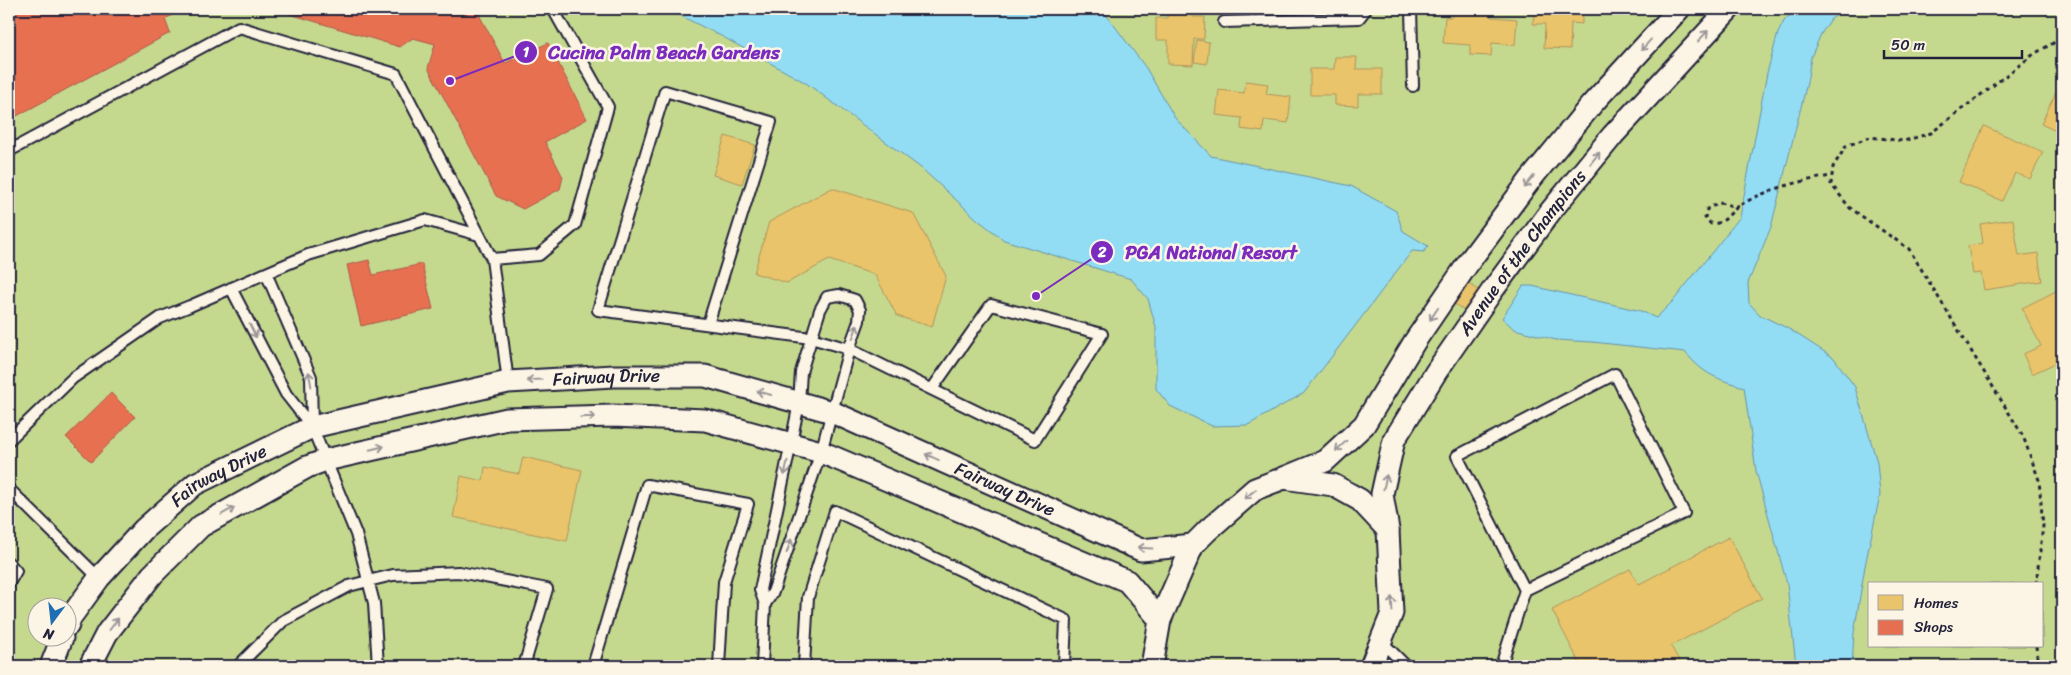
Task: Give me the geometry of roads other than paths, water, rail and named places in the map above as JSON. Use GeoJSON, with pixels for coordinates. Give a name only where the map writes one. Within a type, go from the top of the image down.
{"type":"FeatureCollection","features":[{"type":"Feature","properties":{"kind":"street","name":"Avenue of the Champions"},"geometry":{"type":"LineString","coordinates":[[1193,545],[1255,489],[1325,461],[1364,425],[1443,300],[1530,180],[1592,104],[1678,9]]}},
{"type":"Feature","properties":{"kind":"street","name":"Avenue of the Champions"},"geometry":{"type":"LineString","coordinates":[[1371,666],[1392,613],[1388,530],[1382,494],[1394,440],[1436,372],[1550,212],[1613,135],[1728,9]]}},
{"type":"Feature","properties":{"kind":"street","name":"Fairway Drive"},"geometry":{"type":"LineString","coordinates":[[78,607],[99,578],[144,529],[195,484],[312,427],[508,382],[614,376],[705,376],[832,412],[1140,550],[1193,545]]}},
{"type":"Feature","properties":{"kind":"street","name":"Fairway Drive"},"geometry":{"type":"LineString","coordinates":[[90,666],[107,634],[152,575],[201,526],[307,467],[326,460],[507,419],[613,416],[705,420],[821,452],[1127,581],[1160,620]]}},
{"type":"Feature","properties":{"kind":"street"},"geometry":{"type":"LineString","coordinates":[[1284,478],[1334,485],[1360,500],[1388,530]]}},
{"type":"Feature","properties":{"kind":"street"},"geometry":{"type":"LineString","coordinates":[[1152,666],[1160,620],[1193,545]]}},
{"type":"Feature","properties":{"kind":"street"},"geometry":{"type":"LineString","coordinates":[[51,666],[58,648]]}},
{"type":"Feature","properties":{"kind":"lane"},"geometry":{"type":"LineString","coordinates":[[492,259],[538,255],[575,225],[608,107],[554,9]]}},
{"type":"Feature","properties":{"kind":"lane"},"geometry":{"type":"LineString","coordinates":[[1224,22],[1359,18],[1366,9]]}},
{"type":"Feature","properties":{"kind":"lane"},"geometry":{"type":"LineString","coordinates":[[1411,9],[1413,86]]}},
{"type":"Feature","properties":{"kind":"lane"},"geometry":{"type":"LineString","coordinates":[[9,151],[239,27],[396,74],[492,259],[508,382]]}},
{"type":"Feature","properties":{"kind":"lane"},"geometry":{"type":"LineString","coordinates":[[708,324],[771,122],[665,91],[598,310],[811,338],[849,349],[1034,440],[1102,334],[991,305],[932,389]]}},
{"type":"Feature","properties":{"kind":"lane"},"geometry":{"type":"LineString","coordinates":[[9,440],[73,378],[160,318],[308,255],[425,220],[479,235]]}},
{"type":"Feature","properties":{"kind":"lane"},"geometry":{"type":"LineString","coordinates":[[266,273],[311,377],[312,427]]}},
{"type":"Feature","properties":{"kind":"lane"},"geometry":{"type":"LineString","coordinates":[[231,288],[286,394],[312,427],[356,534],[374,603],[378,666]]}},
{"type":"Feature","properties":{"kind":"lane"},"geometry":{"type":"LineString","coordinates":[[762,666],[765,604],[760,590],[799,403],[801,372],[826,297],[839,295],[854,300],[860,310],[859,321],[849,349],[821,452],[773,592],[765,604]]}},
{"type":"Feature","properties":{"kind":"lane"},"geometry":{"type":"LineString","coordinates":[[1501,666],[1525,590],[1457,456],[1615,374],[1684,513],[1525,590]]}},
{"type":"Feature","properties":{"kind":"lane"},"geometry":{"type":"LineString","coordinates":[[593,666],[647,486],[748,504],[724,582],[719,666]]}},
{"type":"Feature","properties":{"kind":"lane"},"geometry":{"type":"LineString","coordinates":[[9,489],[99,578]]}},
{"type":"Feature","properties":{"kind":"lane"},"geometry":{"type":"LineString","coordinates":[[804,666],[808,597],[835,511],[1066,620],[1064,666]]}},
{"type":"Feature","properties":{"kind":"lane"},"geometry":{"type":"LineString","coordinates":[[9,563],[16,571],[9,583]]}},
{"type":"Feature","properties":{"kind":"lane"},"geometry":{"type":"LineString","coordinates":[[238,666],[283,621],[349,586],[393,575],[459,572],[547,589],[524,666]]}},
{"type":"Feature","properties":{"kind":"lane"},"geometry":{"type":"LineString","coordinates":[[1381,640],[1406,666]]}},
{"type":"Feature","properties":{"kind":"water"},"geometry":{"type":"Polygon","coordinates":[[[667,9],[1102,9],[1146,68],[1175,118],[1211,156],[1351,186],[1396,211],[1403,231],[1428,246],[1424,252],[1412,251],[1304,393],[1248,425],[1212,426],[1170,406],[1156,389],[1156,327],[1148,299],[1131,279],[1004,240],[978,220],[921,168],[806,83],[723,37],[667,9]]]}},
{"type":"Feature","properties":{"kind":"water"},"geometry":{"type":"Polygon","coordinates":[[[1796,9],[1846,9],[1831,19],[1821,34],[1811,57],[1807,83],[1771,227],[1748,283],[1749,303],[1760,315],[1789,329],[1834,358],[1855,387],[1877,462],[1880,495],[1865,566],[1854,633],[1852,666],[1796,666],[1787,584],[1756,471],[1744,387],[1711,375],[1698,366],[1685,352],[1556,340],[1514,329],[1502,318],[1523,286],[1532,286],[1641,311],[1656,318],[1674,300],[1740,217],[1767,73],[1778,33],[1784,21],[1796,9]]]}},
{"type":"Feature","properties":{"kind":"water"},"geometry":{"type":"Polygon","coordinates":[[[1846,9],[1910,9],[1888,12],[1846,9]]]}},
{"type":"Feature","properties":{"kind":"place","name":"Cucina Palm Beach Gardens"},"geometry":{"type":"Point","coordinates":[450,81]}},
{"type":"Feature","properties":{"kind":"place","name":"PGA National Resort"},"geometry":{"type":"Point","coordinates":[1036,296]}}]}
